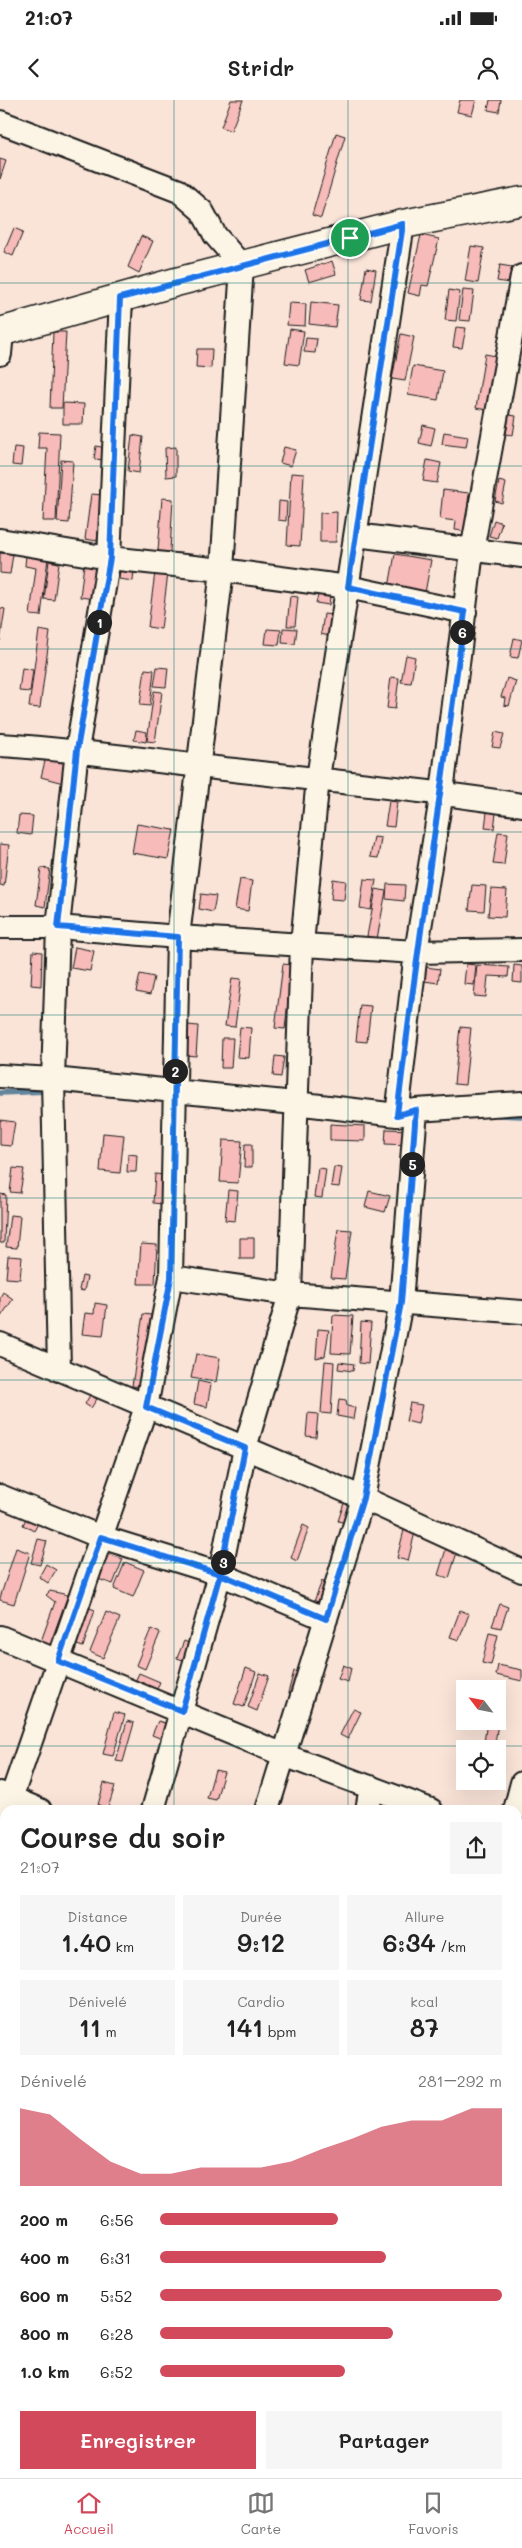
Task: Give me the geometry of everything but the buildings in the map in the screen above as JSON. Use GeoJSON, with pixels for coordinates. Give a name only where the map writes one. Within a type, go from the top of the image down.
{"type":"FeatureCollection","features":[{"type":"Feature","properties":{"kind":"street"},"geometry":{"type":"LineString","coordinates":[[0,122],[179,191],[202,211],[215,234],[242,266],[222,570],[178,937],[171,1278],[146,1407],[6,1805]]}},
{"type":"Feature","properties":{"kind":"street"},"geometry":{"type":"LineString","coordinates":[[1,339],[120,298],[403,224],[522,201]]}},
{"type":"Feature","properties":{"kind":"street"},"geometry":{"type":"LineString","coordinates":[[154,1805],[220,1574],[245,1448],[290,1294],[295,1103],[302,944],[318,778],[403,224]]}},
{"type":"Feature","properties":{"kind":"street"},"geometry":{"type":"LineString","coordinates":[[269,1805],[363,1498],[401,1303],[407,1112],[416,952],[442,792],[472,551],[522,276]]}},
{"type":"Feature","properties":{"kind":"street"},"geometry":{"type":"LineString","coordinates":[[59,1370],[53,1079],[58,927],[77,750],[110,558],[120,298]]}},
{"type":"Feature","properties":{"kind":"street"},"geometry":{"type":"LineString","coordinates":[[356,535],[522,556]]}},
{"type":"Feature","properties":{"kind":"street"},"geometry":{"type":"LineString","coordinates":[[0,540],[110,558],[222,570],[348,587],[465,612]]}},
{"type":"Feature","properties":{"kind":"street"},"geometry":{"type":"LineString","coordinates":[[0,745],[77,750],[199,766],[442,792],[522,805]]}},
{"type":"Feature","properties":{"kind":"street"},"geometry":{"type":"LineString","coordinates":[[0,927],[58,927],[178,937],[416,952],[522,950]]}},
{"type":"Feature","properties":{"kind":"street"},"geometry":{"type":"LineString","coordinates":[[0,1076],[53,1079],[174,1092],[407,1112],[522,1103]]}},
{"type":"Feature","properties":{"kind":"street"},"geometry":{"type":"LineString","coordinates":[[171,1278],[290,1294],[522,1312]]}},
{"type":"Feature","properties":{"kind":"street"},"geometry":{"type":"LineString","coordinates":[[0,1344],[363,1498],[522,1571]]}},
{"type":"Feature","properties":{"kind":"street"},"geometry":{"type":"LineString","coordinates":[[0,1496],[101,1537],[220,1574],[326,1619]]}},
{"type":"Feature","properties":{"kind":"street"},"geometry":{"type":"LineString","coordinates":[[0,1638],[182,1711],[284,1755],[418,1805]]}},
{"type":"Feature","properties":{"kind":"street"},"geometry":{"type":"LineString","coordinates":[[516,1805],[522,1783]]}},
{"type":"Feature","properties":{"kind":"street"},"geometry":{"type":"LineString","coordinates":[[368,1805],[371,1787]]}},
{"type":"Feature","properties":{"kind":"waterway"},"geometry":{"type":"LineString","coordinates":[[0,1093],[49,1091]]}},
{"type":"Feature","properties":{"kind":"waterway"},"geometry":{"type":"LineString","coordinates":[[499,1115],[522,1116]]}},
{"type":"Feature","properties":{"kind":"route"},"geometry":{"type":"LineString","coordinates":[[350,238],[120,298],[110,558],[77,750],[58,927],[178,937],[171,1278],[146,1407],[245,1448],[220,1574],[182,1711],[58,1661],[101,1537],[220,1574],[326,1619],[363,1498],[401,1303],[416,1110],[397,1115],[416,952],[442,792],[465,612],[348,587],[403,224],[350,238]]}}]}
